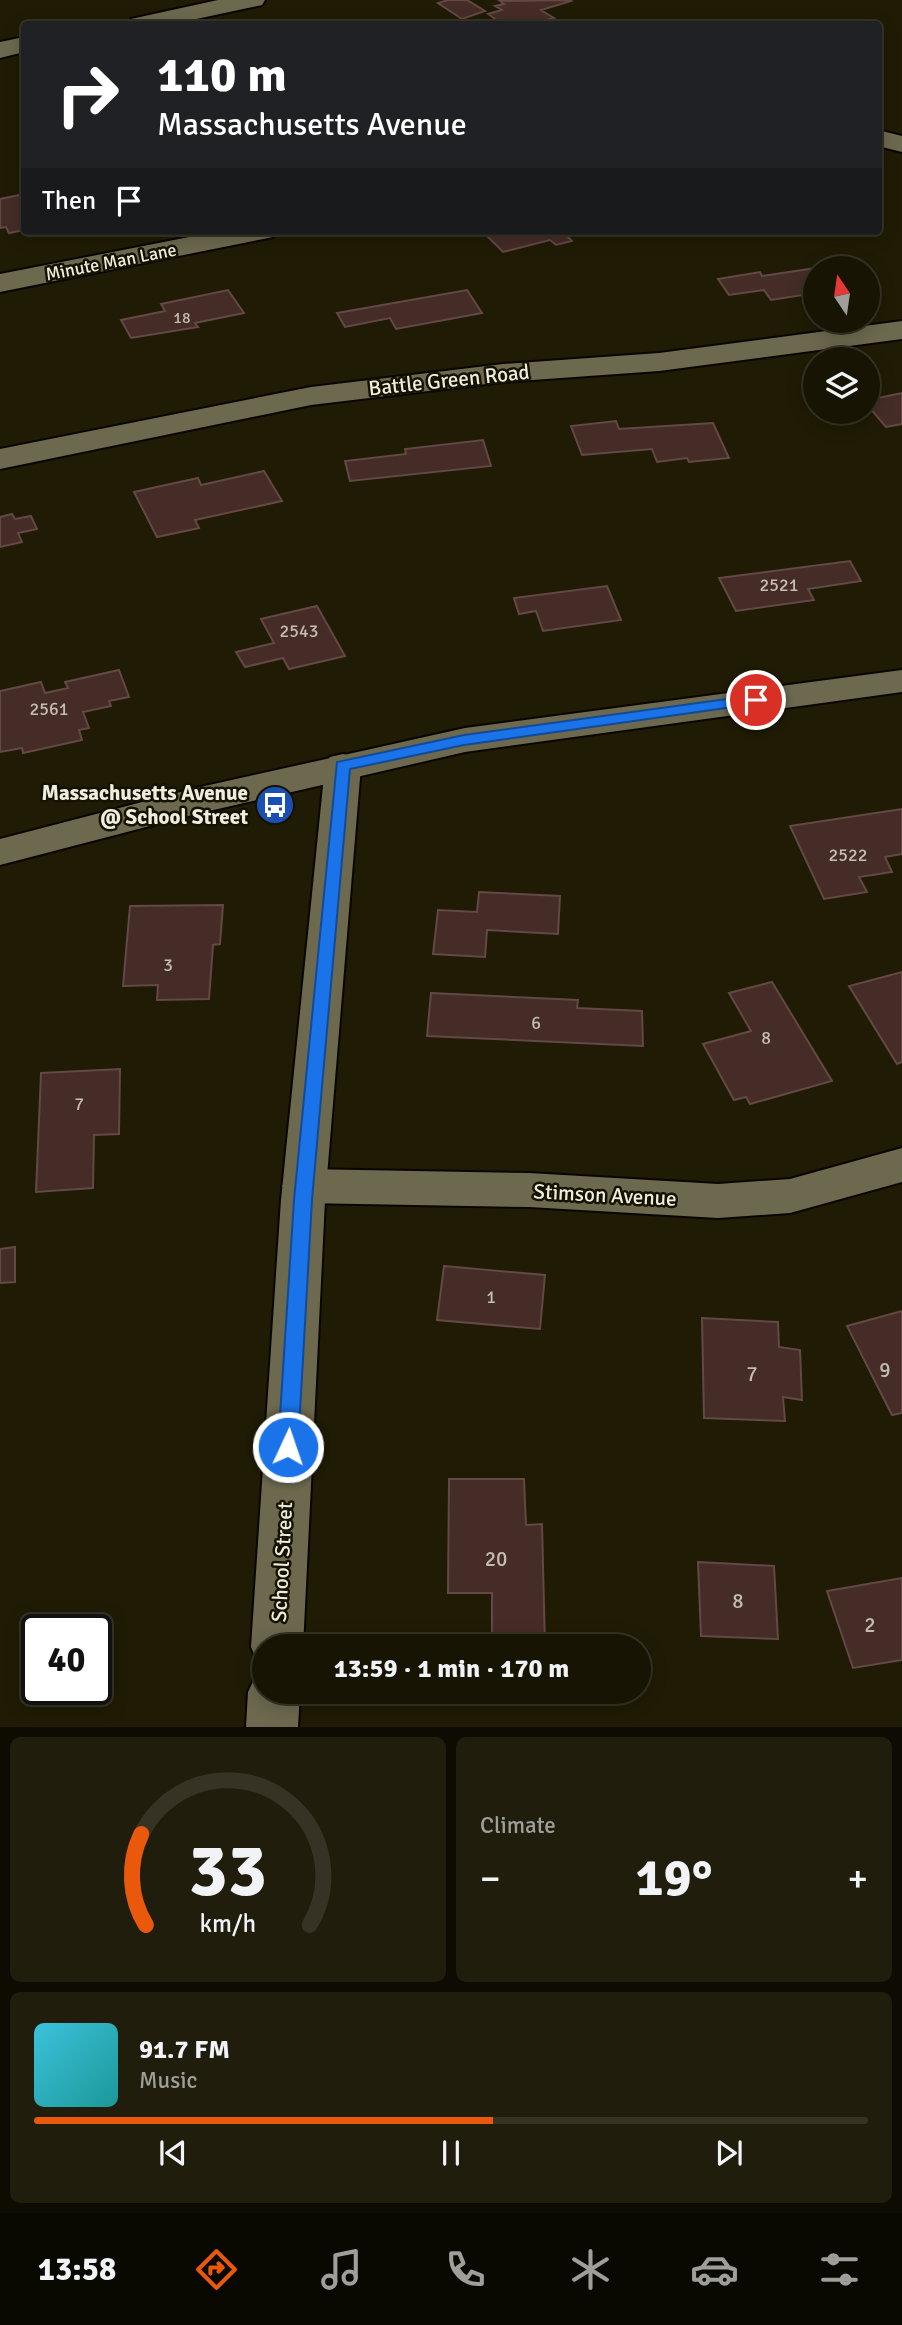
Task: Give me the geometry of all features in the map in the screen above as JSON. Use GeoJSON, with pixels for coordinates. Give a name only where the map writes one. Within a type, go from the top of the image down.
{"type":"FeatureCollection","features":[{"type":"Feature","properties":{"kind":"street"},"geometry":{"type":"LineString","coordinates":[[154,21],[253,0]]}},
{"type":"Feature","properties":{"kind":"street"},"geometry":{"type":"LineString","coordinates":[[0,50],[21,46]]}},
{"type":"Feature","properties":{"kind":"street"},"geometry":{"type":"LineString","coordinates":[[882,139],[902,144]]}},
{"type":"Feature","properties":{"kind":"street","name":"Minute Man Lane"},"geometry":{"type":"LineString","coordinates":[[0,284],[243,235]]}},
{"type":"Feature","properties":{"kind":"street","name":"Battle Green Road"},"geometry":{"type":"LineString","coordinates":[[0,459],[311,396],[503,373],[659,362],[902,330]]}},
{"type":"Feature","properties":{"kind":"street"},"geometry":{"type":"LineString","coordinates":[[0,852],[196,801],[464,740],[902,681]]}},
{"type":"Feature","properties":{"kind":"street","name":"School Street"},"geometry":{"type":"LineString","coordinates":[[278,1634],[304,1186],[343,766]]}},
{"type":"Feature","properties":{"kind":"street","name":"Stimson Avenue"},"geometry":{"type":"LineString","coordinates":[[304,1186],[529,1190],[718,1201],[790,1196],[902,1165]]}},
{"type":"Feature","properties":{"kind":"street"},"geometry":{"type":"LineString","coordinates":[[272,1727],[273,1704]]}},
{"type":"Feature","properties":{"kind":"building"},"geometry":{"type":"Polygon","coordinates":[[[467,0],[485,11],[462,19],[438,3],[467,0]]]}},
{"type":"Feature","properties":{"kind":"building"},"geometry":{"type":"Polygon","coordinates":[[[500,1],[571,1],[541,10],[554,18],[542,21],[498,21],[488,14],[502,10],[495,6],[504,4],[500,1]]]}},
{"type":"Feature","properties":{"kind":"building"},"geometry":{"type":"Polygon","coordinates":[[[21,195],[21,231],[9,233],[6,227],[0,228],[0,199],[21,195]]]}},
{"type":"Feature","properties":{"kind":"building"},"geometry":{"type":"Polygon","coordinates":[[[486,235],[571,235],[567,236],[572,241],[556,245],[550,240],[503,252],[486,235]]]}},
{"type":"Feature","properties":{"kind":"building"},"geometry":{"type":"Polygon","coordinates":[[[803,270],[803,295],[771,300],[764,290],[729,295],[718,279],[760,272],[762,276],[803,270]]]}},
{"type":"Feature","properties":{"kind":"building"},"geometry":{"type":"Polygon","coordinates":[[[228,290],[244,313],[195,323],[198,327],[131,338],[121,320],[165,311],[161,304],[228,290]]]}},
{"type":"Feature","properties":{"kind":"building"},"geometry":{"type":"Polygon","coordinates":[[[467,290],[482,313],[396,329],[390,318],[345,327],[337,313],[467,290]]]}},
{"type":"Feature","properties":{"kind":"building"},"geometry":{"type":"Polygon","coordinates":[[[902,393],[902,424],[886,427],[880,420],[880,398],[902,393]]]}},
{"type":"Feature","properties":{"kind":"building"},"geometry":{"type":"Polygon","coordinates":[[[616,421],[619,429],[713,423],[729,458],[689,462],[687,458],[657,462],[652,449],[582,455],[571,426],[616,421]]]}},
{"type":"Feature","properties":{"kind":"building"},"geometry":{"type":"Polygon","coordinates":[[[483,440],[491,466],[350,481],[345,461],[406,454],[405,449],[483,440]]]}},
{"type":"Feature","properties":{"kind":"building"},"geometry":{"type":"Polygon","coordinates":[[[264,471],[282,501],[195,520],[199,528],[157,537],[134,492],[198,478],[201,485],[264,471]]]}},
{"type":"Feature","properties":{"kind":"building"},"geometry":{"type":"Polygon","coordinates":[[[12,514],[15,519],[31,516],[37,529],[18,533],[22,542],[0,547],[0,517],[12,514]]]}},
{"type":"Feature","properties":{"kind":"building"},"geometry":{"type":"Polygon","coordinates":[[[850,561],[861,581],[808,589],[814,600],[736,611],[719,578],[850,561]]]}},
{"type":"Feature","properties":{"kind":"building"},"geometry":{"type":"Polygon","coordinates":[[[607,586],[621,620],[543,631],[536,611],[519,614],[514,598],[607,586]]]}},
{"type":"Feature","properties":{"kind":"building"},"geometry":{"type":"Polygon","coordinates":[[[317,606],[345,656],[289,669],[283,658],[245,667],[236,652],[274,643],[261,619],[317,606]]]}},
{"type":"Feature","properties":{"kind":"building"},"geometry":{"type":"Polygon","coordinates":[[[119,670],[129,697],[109,701],[111,706],[83,712],[89,728],[79,730],[82,740],[23,753],[22,748],[0,752],[0,691],[41,682],[45,693],[68,688],[65,682],[119,670]]]}},
{"type":"Feature","properties":{"kind":"building"},"geometry":{"type":"Polygon","coordinates":[[[902,809],[902,854],[885,857],[892,872],[859,877],[867,892],[824,899],[790,826],[902,809]]]}},
{"type":"Feature","properties":{"kind":"building"},"geometry":{"type":"Polygon","coordinates":[[[479,892],[560,896],[558,934],[487,930],[485,957],[433,954],[438,910],[477,912],[479,892]]]}},
{"type":"Feature","properties":{"kind":"building"},"geometry":{"type":"Polygon","coordinates":[[[223,905],[220,944],[213,945],[209,999],[157,1000],[158,985],[123,986],[130,906],[223,905]]]}},
{"type":"Feature","properties":{"kind":"building"},"geometry":{"type":"Polygon","coordinates":[[[902,972],[902,1062],[897,1064],[849,986],[902,972]]]}},
{"type":"Feature","properties":{"kind":"building"},"geometry":{"type":"Polygon","coordinates":[[[772,982],[832,1081],[750,1104],[746,1097],[734,1100],[703,1044],[751,1031],[729,993],[772,982]]]}},
{"type":"Feature","properties":{"kind":"building"},"geometry":{"type":"Polygon","coordinates":[[[431,993],[578,1000],[577,1008],[642,1011],[643,1046],[427,1036],[431,993]]]}},
{"type":"Feature","properties":{"kind":"building"},"geometry":{"type":"Polygon","coordinates":[[[120,1069],[119,1134],[94,1135],[93,1188],[36,1192],[41,1073],[120,1069]]]}},
{"type":"Feature","properties":{"kind":"building"},"geometry":{"type":"Polygon","coordinates":[[[15,1247],[15,1282],[0,1283],[0,1249],[15,1247]]]}},
{"type":"Feature","properties":{"kind":"building"},"geometry":{"type":"Polygon","coordinates":[[[444,1266],[545,1275],[540,1329],[437,1320],[444,1266]]]}},
{"type":"Feature","properties":{"kind":"building"},"geometry":{"type":"Polygon","coordinates":[[[902,1311],[902,1413],[892,1415],[847,1326],[902,1311]]]}},
{"type":"Feature","properties":{"kind":"building"},"geometry":{"type":"Polygon","coordinates":[[[702,1318],[778,1322],[779,1347],[800,1350],[802,1400],[783,1397],[785,1421],[704,1418],[702,1318]]]}},
{"type":"Feature","properties":{"kind":"building"},"geometry":{"type":"Polygon","coordinates":[[[449,1479],[524,1479],[526,1525],[542,1524],[545,1634],[482,1634],[492,1633],[492,1593],[448,1593],[449,1479]]]}},
{"type":"Feature","properties":{"kind":"building"},"geometry":{"type":"Polygon","coordinates":[[[698,1562],[774,1566],[778,1639],[701,1636],[698,1562]]]}},
{"type":"Feature","properties":{"kind":"building"},"geometry":{"type":"Polygon","coordinates":[[[902,1578],[902,1660],[853,1668],[827,1591],[902,1578]]]}},
{"type":"Feature","properties":{"kind":"place","name":"Massachusetts Avenue @ School Street"},"geometry":{"type":"Point","coordinates":[275,805]}},
{"type":"Feature","properties":{"kind":"route"},"geometry":{"type":"LineString","coordinates":[[288,1447],[303,1200],[343,766],[464,740],[756,700]]}}]}
